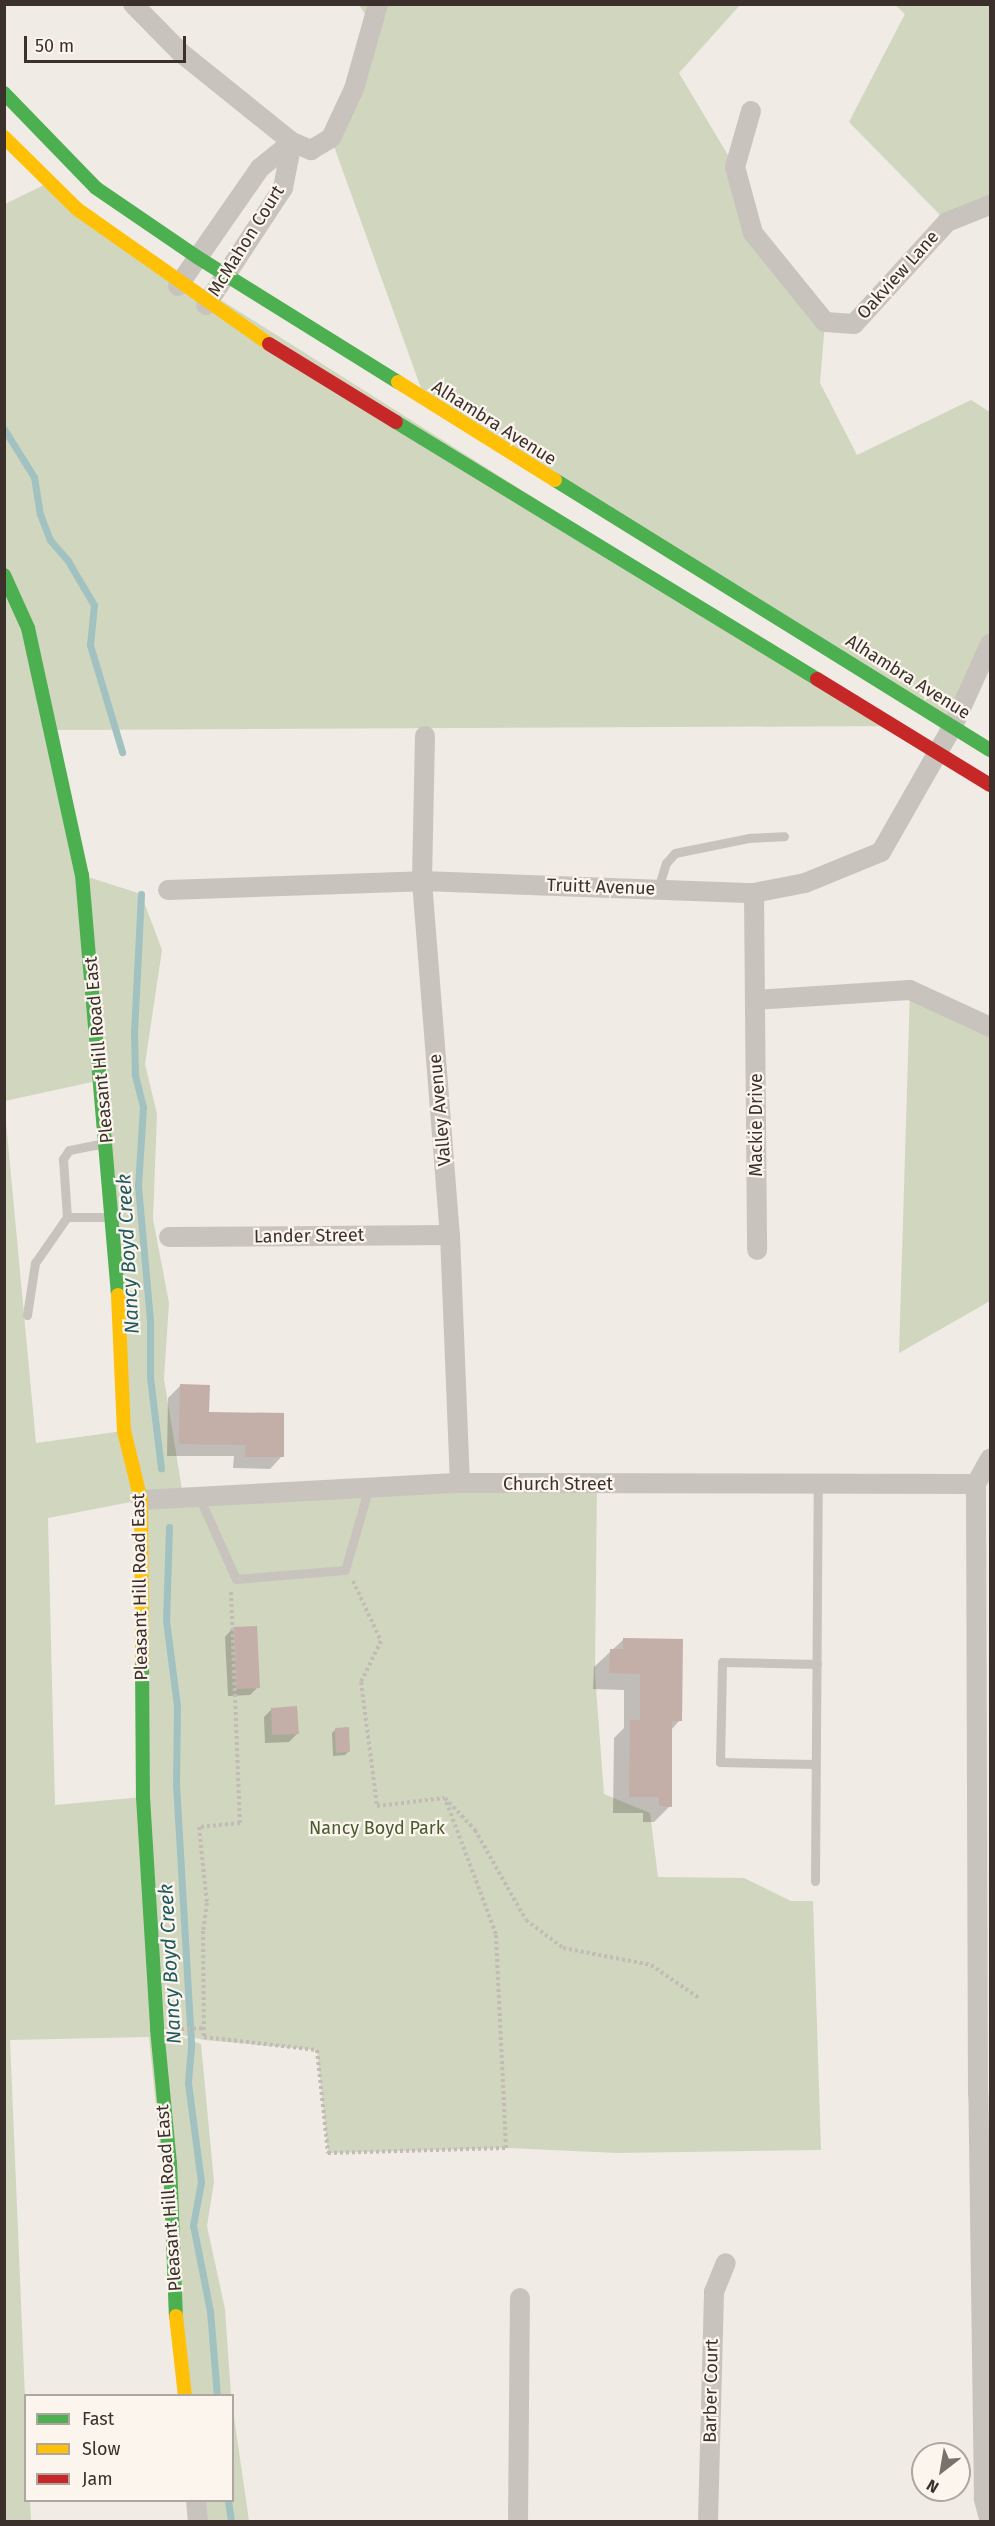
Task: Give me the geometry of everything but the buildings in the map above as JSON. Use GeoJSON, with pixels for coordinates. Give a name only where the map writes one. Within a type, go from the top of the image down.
{"type":"FeatureCollection","features":[{"type":"Feature","properties":{"kind":"main road","name":"Alhambra Avenue"},"geometry":{"type":"LineString","coordinates":[[4,93],[96,188],[197,258],[990,750]]}},
{"type":"Feature","properties":{"kind":"main road"},"geometry":{"type":"LineString","coordinates":[[4,137],[77,209],[178,286],[990,785]]}},
{"type":"Feature","properties":{"kind":"main road","name":"Pleasant Hill Road East"},"geometry":{"type":"LineString","coordinates":[[4,575],[28,628],[82,875],[115,1216],[124,1431],[141,1500],[144,1797],[157,2029],[170,2163],[172,2278],[184,2394]]}},
{"type":"Feature","properties":{"kind":"street"},"geometry":{"type":"LineString","coordinates":[[133,4],[180,52],[292,142],[311,150],[331,138],[354,89],[378,4]]}},
{"type":"Feature","properties":{"kind":"street","name":"Oakview Lane"},"geometry":{"type":"LineString","coordinates":[[751,111],[735,167],[753,233],[825,322],[855,324],[946,222],[990,205]]}},
{"type":"Feature","properties":{"kind":"street","name":"McMahon Court"},"geometry":{"type":"LineString","coordinates":[[178,286],[260,168],[292,142]]}},
{"type":"Feature","properties":{"kind":"street","name":"McMahon Court"},"geometry":{"type":"LineString","coordinates":[[206,304],[284,188],[292,142]]}},
{"type":"Feature","properties":{"kind":"street","name":"Truitt Avenue"},"geometry":{"type":"LineString","coordinates":[[168,890],[422,881],[754,892],[805,883],[881,852],[953,726],[990,644]]}},
{"type":"Feature","properties":{"kind":"street","name":"Valley Avenue"},"geometry":{"type":"LineString","coordinates":[[425,736],[422,881],[450,1235],[460,1483]]}},
{"type":"Feature","properties":{"kind":"street","name":"Mackie Drive"},"geometry":{"type":"LineString","coordinates":[[754,892],[757,1250]]}},
{"type":"Feature","properties":{"kind":"street"},"geometry":{"type":"LineString","coordinates":[[755,1000],[910,990],[990,1027]]}},
{"type":"Feature","properties":{"kind":"street","name":"Lander Street"},"geometry":{"type":"LineString","coordinates":[[169,1238],[450,1235]]}},
{"type":"Feature","properties":{"kind":"street"},"geometry":{"type":"LineString","coordinates":[[990,1459],[976,1484],[987,2353],[984,2499],[990,2522]]}},
{"type":"Feature","properties":{"kind":"street","name":"Church Street"},"geometry":{"type":"LineString","coordinates":[[141,1500],[198,1495],[460,1483],[976,1484]]}},
{"type":"Feature","properties":{"kind":"street","name":"Barber Court"},"geometry":{"type":"LineString","coordinates":[[708,2522],[714,2292],[726,2263]]}},
{"type":"Feature","properties":{"kind":"street"},"geometry":{"type":"LineString","coordinates":[[518,2522],[520,2298]]}},
{"type":"Feature","properties":{"kind":"street"},"geometry":{"type":"LineString","coordinates":[[196,2502],[198,2522]]}},
{"type":"Feature","properties":{"kind":"lane"},"geometry":{"type":"LineString","coordinates":[[658,889],[666,863],[675,853],[749,838],[784,836]]}},
{"type":"Feature","properties":{"kind":"lane"},"geometry":{"type":"LineString","coordinates":[[27,1315],[35,1263],[67,1217],[63,1159],[69,1150],[108,1143]]}},
{"type":"Feature","properties":{"kind":"lane"},"geometry":{"type":"LineString","coordinates":[[67,1217],[115,1216]]}},
{"type":"Feature","properties":{"kind":"lane"},"geometry":{"type":"LineString","coordinates":[[815,1881],[818,1484]]}},
{"type":"Feature","properties":{"kind":"lane"},"geometry":{"type":"LineString","coordinates":[[198,1495],[236,1579],[345,1569],[369,1487]]}},
{"type":"Feature","properties":{"kind":"lane"},"geometry":{"type":"LineString","coordinates":[[815,1764],[720,1762],[721,1684],[722,1662],[817,1664]]}},
{"type":"Feature","properties":{"kind":"path"},"geometry":{"type":"LineString","coordinates":[[351,1576],[381,1641],[361,1682],[377,1806],[445,1798]]}},
{"type":"Feature","properties":{"kind":"path"},"geometry":{"type":"LineString","coordinates":[[242,1589],[231,1590],[240,1822],[199,1827],[207,1903],[203,1930],[204,2037],[317,2050],[328,2153],[506,2148],[496,1934],[445,1798]]}},
{"type":"Feature","properties":{"kind":"path"},"geometry":{"type":"LineString","coordinates":[[445,1798],[475,1830],[526,1920],[563,1948],[651,1965],[699,1998]]}},
{"type":"Feature","properties":{"kind":"green space"},"geometry":{"type":"Polygon","coordinates":[[[359,5],[740,5],[679,73],[735,167],[753,233],[825,322],[820,383],[857,455],[971,400],[990,412],[990,644],[953,726],[426,402],[331,138],[372,24],[359,5]]]}},
{"type":"Feature","properties":{"kind":"green space"},"geometry":{"type":"Polygon","coordinates":[[[895,5],[990,5],[990,205],[947,222],[849,122],[905,14],[895,5]]]}},
{"type":"Feature","properties":{"kind":"green space","name":"Nancy Boyd Park"},"geometry":{"type":"Polygon","coordinates":[[[50,182],[77,209],[895,726],[51,730],[82,875],[141,894],[162,950],[145,1064],[157,1114],[153,1219],[169,1303],[164,1379],[183,1496],[597,1484],[595,1674],[604,1794],[650,1813],[658,1877],[744,1878],[791,1901],[813,1901],[821,2150],[617,2153],[506,2148],[328,2153],[317,2050],[204,2040],[166,2031],[201,2044],[214,2182],[207,2226],[225,2309],[231,2394],[185,2394],[149,2037],[10,2040],[25,2394],[24,2502],[30,2502],[31,2522],[4,2521],[5,1111],[36,1443],[123,1431],[101,1080],[5,1101],[5,204],[50,182]],[[141,1500],[48,1518],[55,1805],[143,1797],[141,1500]]]}},
{"type":"Feature","properties":{"kind":"green space"},"geometry":{"type":"Polygon","coordinates":[[[910,990],[990,1027],[990,1301],[899,1353],[910,990]]]}},
{"type":"Feature","properties":{"kind":"green space"},"geometry":{"type":"Polygon","coordinates":[[[234,2417],[249,2521],[198,2521],[196,2502],[234,2502],[234,2417]]]}},
{"type":"Feature","properties":{"kind":"waterway","name":"Nancy Boyd Creek"},"geometry":{"type":"LineString","coordinates":[[4,429],[34,477],[40,514],[50,540],[68,561],[94,605],[90,645],[122,752]]}},
{"type":"Feature","properties":{"kind":"waterway","name":"Nancy Boyd Creek"},"geometry":{"type":"LineString","coordinates":[[141,894],[134,1032],[135,1075],[143,1107],[138,1186],[150,1321],[150,1377],[161,1468]]}},
{"type":"Feature","properties":{"kind":"waterway","name":"Nancy Boyd Creek"},"geometry":{"type":"LineString","coordinates":[[169,1527],[166,1620],[177,1706],[176,1783],[191,2047],[188,2083],[201,2182],[193,2225],[210,2311],[217,2394]]}},
{"type":"Feature","properties":{"kind":"waterway","name":"Nancy Boyd Creek"},"geometry":{"type":"LineString","coordinates":[[228,2502],[231,2522]]}},
{"type":"Feature","properties":{"kind":"traffic: fast"},"geometry":{"type":"LineString","coordinates":[[4,93],[96,188],[197,257],[398,382]]}},
{"type":"Feature","properties":{"kind":"traffic: fast"},"geometry":{"type":"LineString","coordinates":[[396,422],[817,679]]}},
{"type":"Feature","properties":{"kind":"traffic: fast"},"geometry":{"type":"LineString","coordinates":[[555,480],[990,750]]}},
{"type":"Feature","properties":{"kind":"traffic: fast"},"geometry":{"type":"LineString","coordinates":[[4,575],[28,628],[82,875],[118,1295]]}},
{"type":"Feature","properties":{"kind":"traffic: fast"},"geometry":{"type":"LineString","coordinates":[[142,1661],[143,1797],[157,2029],[170,2163],[176,2316]]}},
{"type":"Feature","properties":{"kind":"traffic: slow"},"geometry":{"type":"LineString","coordinates":[[4,137],[77,209],[269,344]]}},
{"type":"Feature","properties":{"kind":"traffic: slow"},"geometry":{"type":"LineString","coordinates":[[398,382],[555,480]]}},
{"type":"Feature","properties":{"kind":"traffic: slow"},"geometry":{"type":"LineString","coordinates":[[118,1295],[124,1431],[141,1500],[142,1661]]}},
{"type":"Feature","properties":{"kind":"traffic: slow"},"geometry":{"type":"LineString","coordinates":[[176,2316],[185,2394]]}},
{"type":"Feature","properties":{"kind":"traffic: jam"},"geometry":{"type":"LineString","coordinates":[[269,344],[396,422]]}},
{"type":"Feature","properties":{"kind":"traffic: jam"},"geometry":{"type":"LineString","coordinates":[[817,679],[990,785]]}}]}
